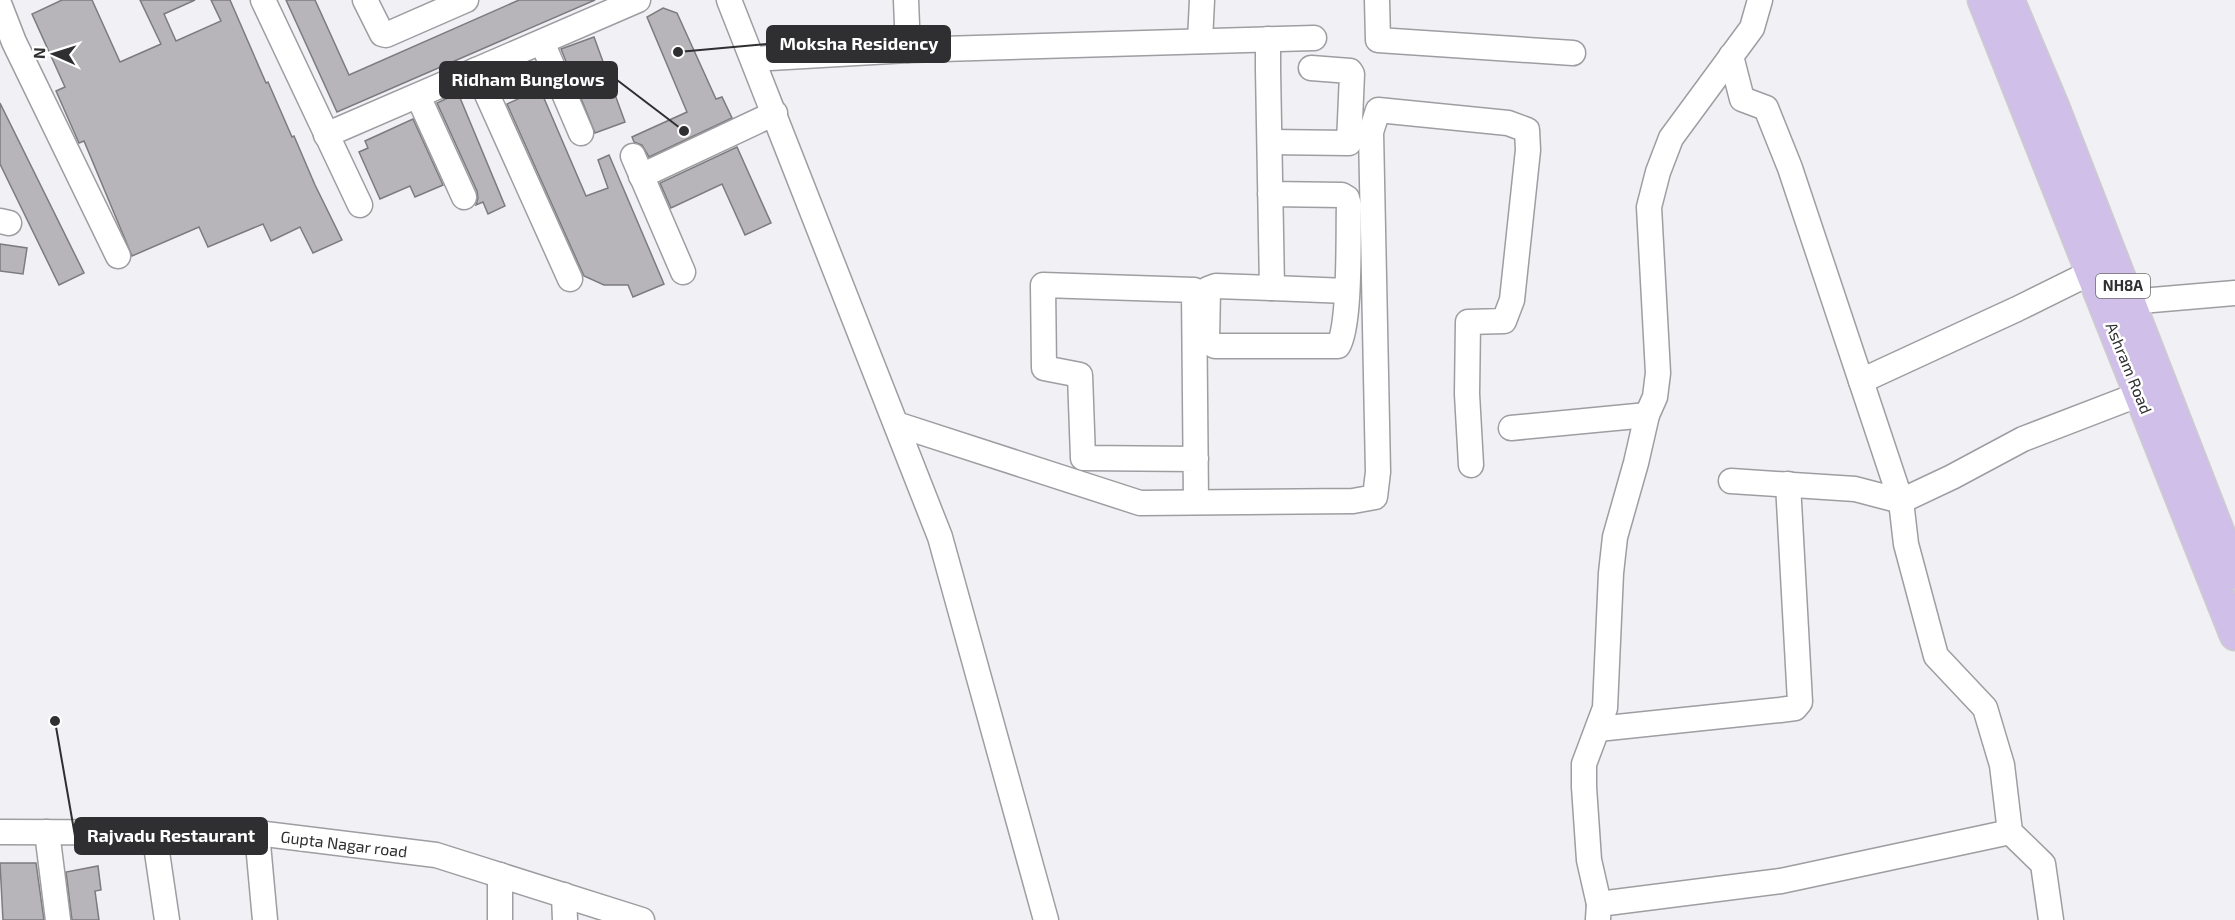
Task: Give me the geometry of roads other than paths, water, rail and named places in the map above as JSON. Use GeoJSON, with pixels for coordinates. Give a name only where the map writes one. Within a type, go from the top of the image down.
{"type":"FeatureCollection","features":[{"type":"Feature","properties":{"kind":"main road","name":"Ashram Road"},"geometry":{"type":"LineString","coordinates":[[1983,0],[2102,267],[2130,302],[2235,573]]}},
{"type":"Feature","properties":{"kind":"main road","name":"Ashram Road"},"geometry":{"type":"LineString","coordinates":[[2009,0],[2054,108],[2140,394],[2235,635]]}},
{"type":"Feature","properties":{"kind":"street"},"geometry":{"type":"LineString","coordinates":[[262,0],[360,205]]}},
{"type":"Feature","properties":{"kind":"street"},"geometry":{"type":"LineString","coordinates":[[365,0],[382,34],[386,35],[466,0]]}},
{"type":"Feature","properties":{"kind":"street"},"geometry":{"type":"LineString","coordinates":[[326,135],[638,0]]}},
{"type":"Feature","properties":{"kind":"street"},"geometry":{"type":"LineString","coordinates":[[729,0],[775,112],[940,537],[1046,920]]}},
{"type":"Feature","properties":{"kind":"street"},"geometry":{"type":"LineString","coordinates":[[906,0],[908,50]]}},
{"type":"Feature","properties":{"kind":"street"},"geometry":{"type":"LineString","coordinates":[[1200,41],[1202,0]]}},
{"type":"Feature","properties":{"kind":"street"},"geometry":{"type":"LineString","coordinates":[[1377,0],[1378,40],[1573,53]]}},
{"type":"Feature","properties":{"kind":"street"},"geometry":{"type":"LineString","coordinates":[[1760,0],[1752,28],[1671,138],[1658,172],[1649,207],[1658,373],[1655,397],[1647,415],[1615,537],[1611,573],[1605,708],[1584,764],[1589,860],[1598,912],[1781,881],[2010,832]]}},
{"type":"Feature","properties":{"kind":"street"},"geometry":{"type":"LineString","coordinates":[[0,6],[7,45],[118,256]]}},
{"type":"Feature","properties":{"kind":"street"},"geometry":{"type":"LineString","coordinates":[[754,59],[908,50],[1314,38]]}},
{"type":"Feature","properties":{"kind":"street"},"geometry":{"type":"LineString","coordinates":[[1268,39],[1272,288]]}},
{"type":"Feature","properties":{"kind":"street"},"geometry":{"type":"LineString","coordinates":[[542,42],[581,133]]}},
{"type":"Feature","properties":{"kind":"street"},"geometry":{"type":"LineString","coordinates":[[1731,56],[1742,99],[1766,108],[1790,168],[1901,501],[1906,544],[1935,656],[1985,708],[2002,765],[2010,832],[2043,864],[2051,920]]}},
{"type":"Feature","properties":{"kind":"street"},"geometry":{"type":"LineString","coordinates":[[1270,142],[1349,143],[1352,74],[1350,71],[1311,68]]}},
{"type":"Feature","properties":{"kind":"street"},"geometry":{"type":"LineString","coordinates":[[476,70],[570,279]]}},
{"type":"Feature","properties":{"kind":"street"},"geometry":{"type":"LineString","coordinates":[[418,96],[464,197]]}},
{"type":"Feature","properties":{"kind":"street"},"geometry":{"type":"LineString","coordinates":[[896,424],[1140,503],[1353,501],[1375,497],[1378,472],[1371,132],[1378,110],[1508,123],[1527,130],[1528,150],[1512,300],[1504,321],[1468,322],[1467,394],[1471,465]]}},
{"type":"Feature","properties":{"kind":"street"},"geometry":{"type":"LineString","coordinates":[[683,272],[637,166],[775,112]]}},
{"type":"Feature","properties":{"kind":"street"},"geometry":{"type":"LineString","coordinates":[[1270,194],[1342,195],[1347,198],[1349,205],[1347,291],[1342,334],[1338,346],[1215,346],[1207,341],[1208,290],[1216,286],[1347,291]]}},
{"type":"Feature","properties":{"kind":"street"},"geometry":{"type":"LineString","coordinates":[[1861,381],[2102,267]]}},
{"type":"Feature","properties":{"kind":"street"},"geometry":{"type":"LineString","coordinates":[[1196,459],[1083,458],[1080,375],[1044,369],[1043,285],[1194,290],[1196,459],[1196,502]]}},
{"type":"Feature","properties":{"kind":"street"},"geometry":{"type":"LineString","coordinates":[[2130,302],[2235,293]]}},
{"type":"Feature","properties":{"kind":"street"},"geometry":{"type":"LineString","coordinates":[[1731,481],[1855,489],[1901,501],[2023,439],[2140,394]]}},
{"type":"Feature","properties":{"kind":"street"},"geometry":{"type":"LineString","coordinates":[[1510,428],[1647,415]]}},
{"type":"Feature","properties":{"kind":"street"},"geometry":{"type":"LineString","coordinates":[[1598,729],[1795,708],[1800,702],[1788,484]]}},
{"type":"Feature","properties":{"kind":"street","name":"Gupta Nagar road"},"geometry":{"type":"LineString","coordinates":[[0,832],[257,833],[436,855],[564,895],[613,915],[642,920]]}},
{"type":"Feature","properties":{"kind":"street"},"geometry":{"type":"LineString","coordinates":[[47,832],[58,920]]}},
{"type":"Feature","properties":{"kind":"street"},"geometry":{"type":"LineString","coordinates":[[154,832],[164,920]]}},
{"type":"Feature","properties":{"kind":"street"},"geometry":{"type":"LineString","coordinates":[[257,833],[265,920]]}},
{"type":"Feature","properties":{"kind":"street"},"geometry":{"type":"LineString","coordinates":[[500,875],[500,920]]}},
{"type":"Feature","properties":{"kind":"street"},"geometry":{"type":"LineString","coordinates":[[564,895],[565,920]]}},
{"type":"Feature","properties":{"kind":"place","name":"Moksha Residency"},"geometry":{"type":"Point","coordinates":[678,52]}},
{"type":"Feature","properties":{"kind":"place","name":"Ridham Bunglows"},"geometry":{"type":"Point","coordinates":[684,131]}},
{"type":"Feature","properties":{"kind":"place","name":"Rajvadu Restaurant"},"geometry":{"type":"Point","coordinates":[55,721]}}]}
